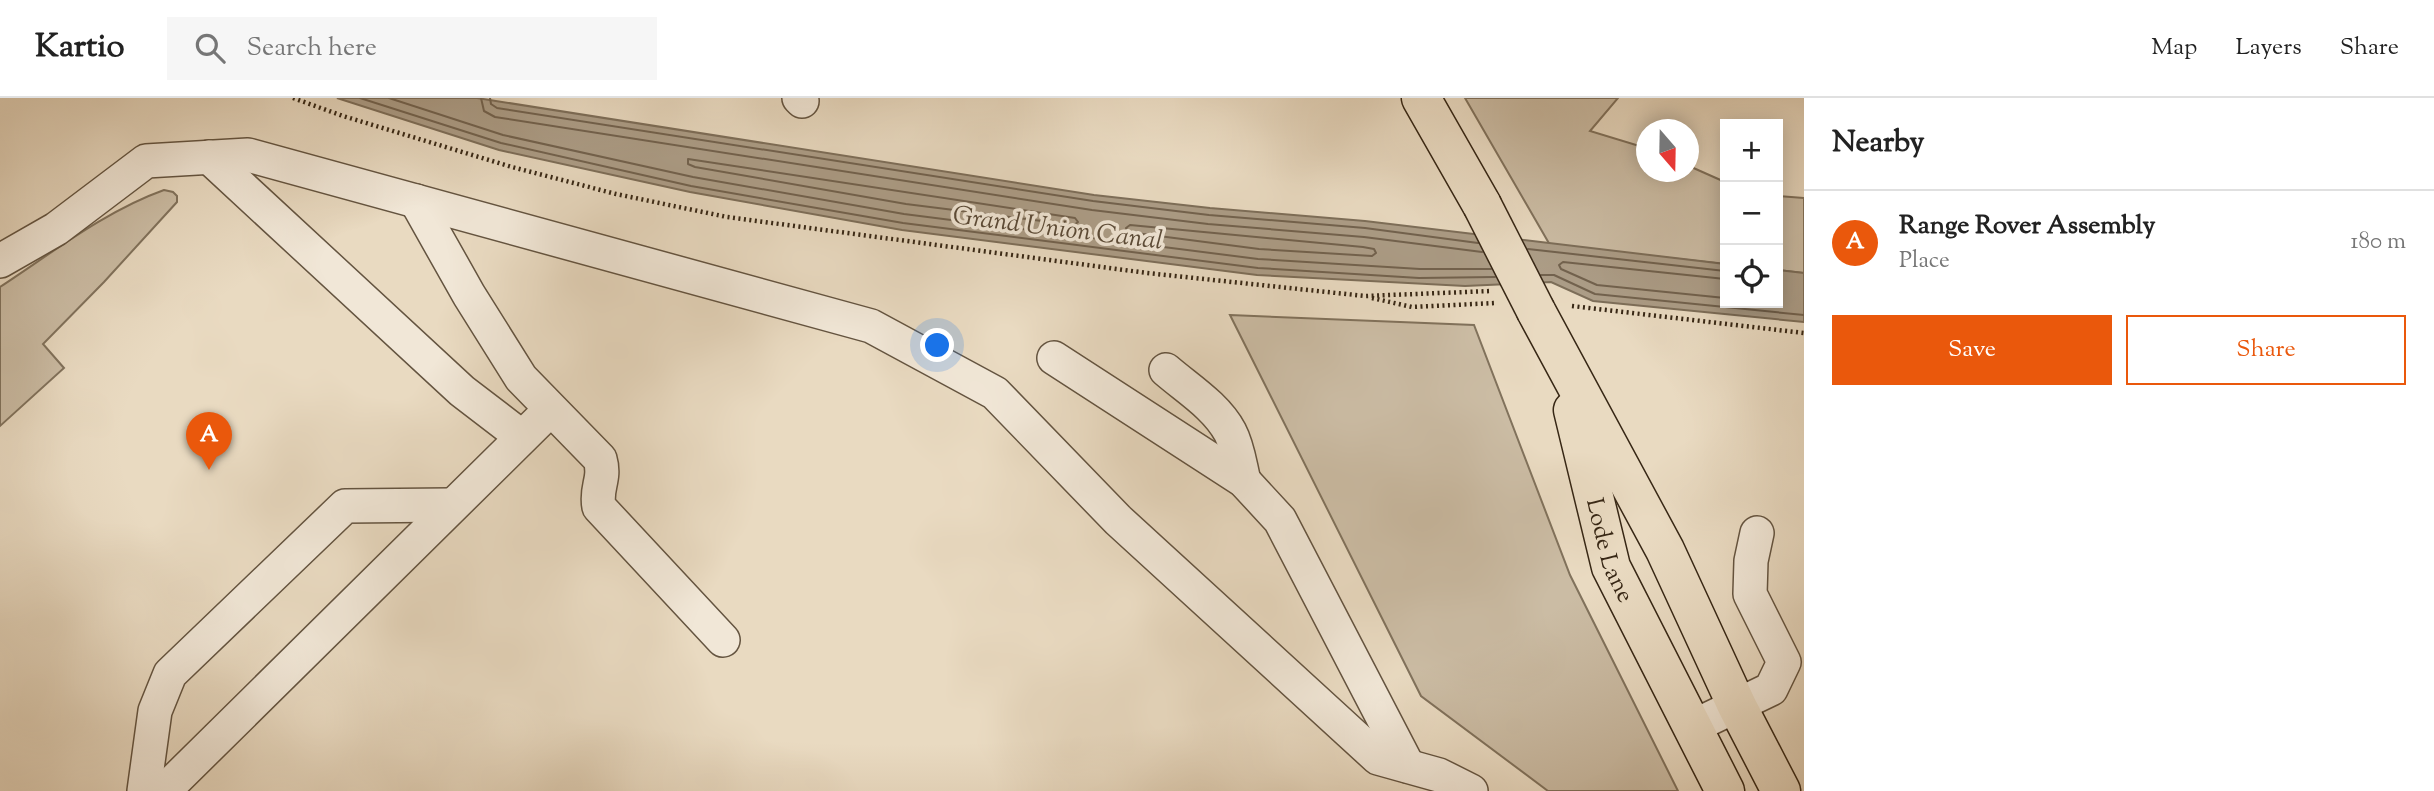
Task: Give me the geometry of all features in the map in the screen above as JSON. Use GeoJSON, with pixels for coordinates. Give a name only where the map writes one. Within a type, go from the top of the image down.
{"type":"FeatureCollection","features":[{"type":"Feature","properties":{"kind":"main road","name":"Lode Lane"},"geometry":{"type":"LineString","coordinates":[[1429,101],[1536,307],[1560,361],[1665,550],[1737,706],[1781,791]]}},
{"type":"Feature","properties":{"kind":"main road","name":"Lode Lane"},"geometry":{"type":"LineString","coordinates":[[1560,361],[1611,567],[1725,791]]}},
{"type":"Feature","properties":{"kind":"street"},"geometry":{"type":"LineString","coordinates":[[0,261],[56,229],[146,161],[248,155],[871,326],[995,393],[1118,520],[1378,758],[1438,775],[1471,791]]}},
{"type":"Feature","properties":{"kind":"street"},"geometry":{"type":"LineString","coordinates":[[209,157],[462,391],[522,437]]}},
{"type":"Feature","properties":{"kind":"street"},"geometry":{"type":"LineString","coordinates":[[415,201],[521,378],[600,459],[604,474],[597,497],[599,507],[723,640]]}},
{"type":"Feature","properties":{"kind":"street"},"geometry":{"type":"LineString","coordinates":[[1054,358],[1244,481],[1280,520],[1408,766]]}},
{"type":"Feature","properties":{"kind":"street"},"geometry":{"type":"LineString","coordinates":[[1166,370],[1214,411],[1230,432],[1244,481]]}},
{"type":"Feature","properties":{"kind":"street"},"geometry":{"type":"LineString","coordinates":[[164,791],[550,410]]}},
{"type":"Feature","properties":{"kind":"street"},"geometry":{"type":"LineString","coordinates":[[144,791],[155,711],[170,674],[345,506],[451,505]]}},
{"type":"Feature","properties":{"kind":"street"},"geometry":{"type":"LineString","coordinates":[[1692,727],[1771,689],[1783,662],[1749,594],[1751,561],[1757,533]]}},
{"type":"Feature","properties":{"kind":"path"},"geometry":{"type":"LineString","coordinates":[[293,98],[343,116],[512,167],[616,194],[727,217],[1147,273],[1365,296],[1412,307],[1536,307],[1804,333]]}},
{"type":"Feature","properties":{"kind":"path"},"geometry":{"type":"LineString","coordinates":[[1365,296],[1501,291]]}},
{"type":"Feature","properties":{"kind":"shaded area"},"geometry":{"type":"Polygon","coordinates":[[[1465,98],[1618,98],[1590,131],[1636,145],[1636,182],[1699,182],[1699,170],[1720,180],[1720,263],[1550,245],[1465,98]]]}},
{"type":"Feature","properties":{"kind":"shaded area"},"geometry":{"type":"Polygon","coordinates":[[[164,190],[173,192],[177,196],[177,202],[43,344],[64,368],[0,426],[0,287],[100,221],[164,190]]]}},
{"type":"Feature","properties":{"kind":"shaded area"},"geometry":{"type":"Polygon","coordinates":[[[1783,196],[1804,198],[1804,273],[1783,271],[1783,196]]]}},
{"type":"Feature","properties":{"kind":"shaded area"},"geometry":{"type":"Polygon","coordinates":[[[1230,315],[1474,325],[1570,575],[1678,791],[1548,791],[1421,696],[1230,315]]]}},
{"type":"Feature","properties":{"kind":"water","name":"Grand Union Canal"},"geometry":{"type":"Polygon","coordinates":[[[337,98],[477,98],[1094,195],[1365,221],[1720,263],[1720,308],[1783,308],[1783,271],[1804,273],[1804,322],[1593,301],[1551,282],[1465,286],[1257,275],[902,230],[690,192],[499,150],[337,98]]]}},
{"type":"Feature","properties":{"kind":"place","name":"Range Rover Assembly"},"geometry":{"type":"Point","coordinates":[209,470]}}]}
